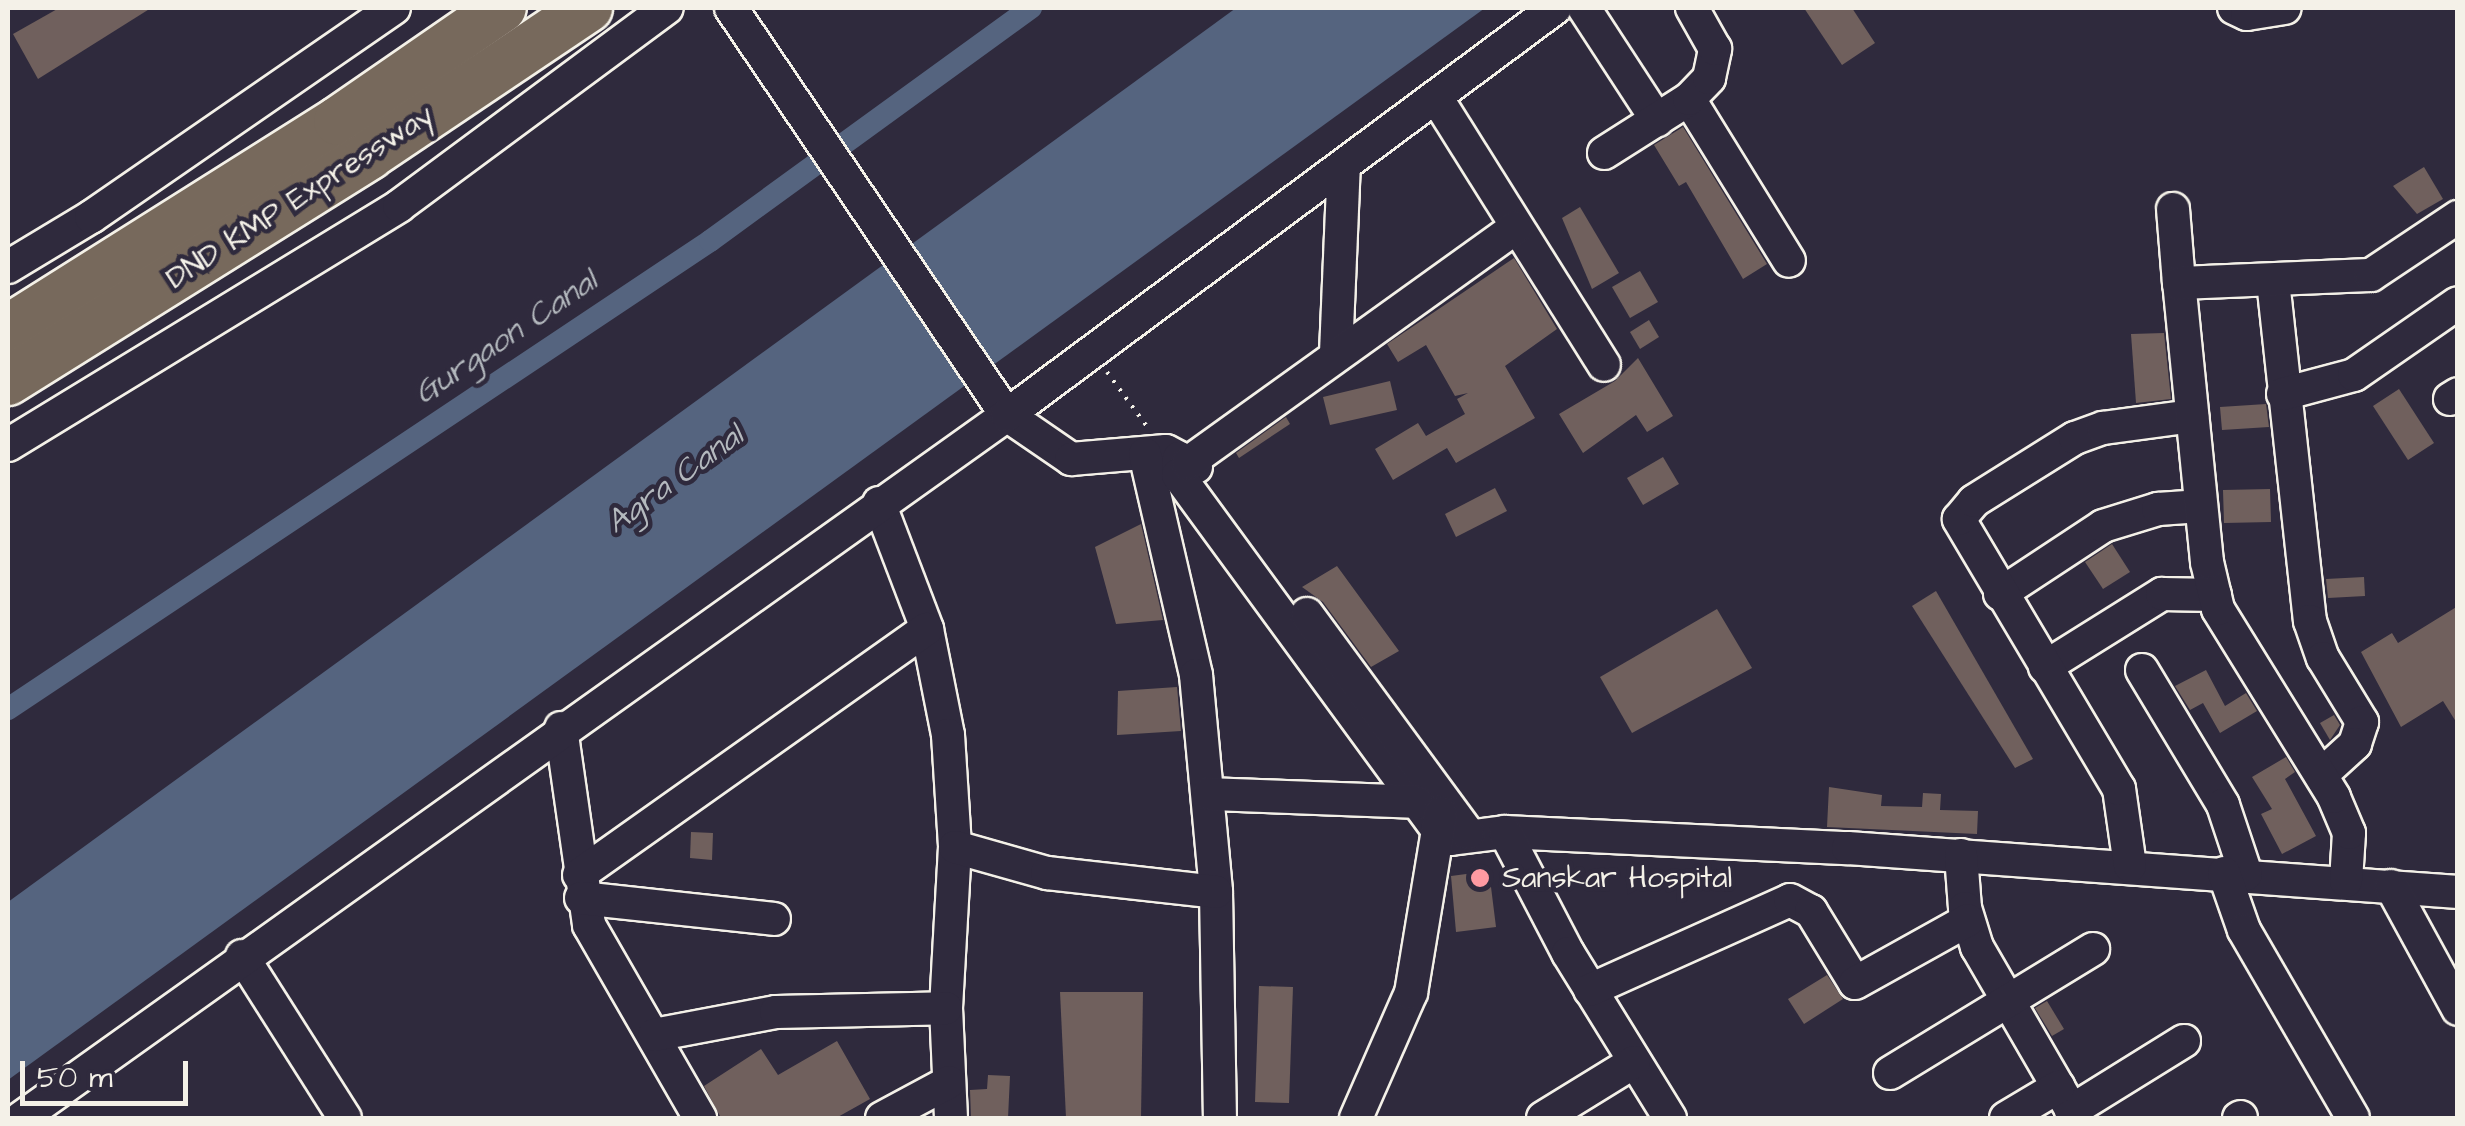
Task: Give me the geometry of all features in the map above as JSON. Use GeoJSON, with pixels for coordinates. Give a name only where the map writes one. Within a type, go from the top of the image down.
{"type":"FeatureCollection","features":[{"type":"Feature","properties":{"kind":"highway","name":"DND KMP Expressway"},"geometry":{"type":"LineString","coordinates":[[8,329],[338,121],[502,8]]}},
{"type":"Feature","properties":{"kind":"highway","name":"DND KMP Expressway"},"geometry":{"type":"LineString","coordinates":[[8,381],[369,155],[581,13]]}},
{"type":"Feature","properties":{"kind":"street"},"geometry":{"type":"LineString","coordinates":[[8,267],[92,217],[394,8]]}},
{"type":"Feature","properties":{"kind":"street"},"geometry":{"type":"LineString","coordinates":[[8,445],[399,206],[667,8]]}},
{"type":"Feature","properties":{"kind":"street"},"geometry":{"type":"LineString","coordinates":[[731,8],[848,189],[1006,415],[1071,459],[1170,456],[1336,353],[1516,226]]}},
{"type":"Feature","properties":{"kind":"street"},"geometry":{"type":"LineString","coordinates":[[21,1118],[561,728],[1006,415],[1556,8]]}},
{"type":"Feature","properties":{"kind":"street"},"geometry":{"type":"LineString","coordinates":[[1584,8],[1657,120]]}},
{"type":"Feature","properties":{"kind":"street"},"geometry":{"type":"LineString","coordinates":[[1604,153],[1689,100],[1716,62],[1692,8]]}},
{"type":"Feature","properties":{"kind":"street"},"geometry":{"type":"LineString","coordinates":[[2234,8],[2247,14],[2285,8]]}},
{"type":"Feature","properties":{"kind":"street"},"geometry":{"type":"LineString","coordinates":[[1436,97],[1604,365]]}},
{"type":"Feature","properties":{"kind":"street"},"geometry":{"type":"LineString","coordinates":[[1689,100],[1790,260]]}},
{"type":"Feature","properties":{"kind":"street"},"geometry":{"type":"LineString","coordinates":[[1336,353],[1344,166]]}},
{"type":"Feature","properties":{"kind":"street"},"geometry":{"type":"LineString","coordinates":[[2172,210],[2201,506],[2215,595],[2321,776],[2349,832],[2346,881]]}},
{"type":"Feature","properties":{"kind":"street"},"geometry":{"type":"LineString","coordinates":[[2179,283],[2371,275],[2458,217]]}},
{"type":"Feature","properties":{"kind":"street"},"geometry":{"type":"LineString","coordinates":[[2272,281],[2310,621],[2323,658],[2362,722],[2356,744],[2321,776]]}},
{"type":"Feature","properties":{"kind":"street"},"geometry":{"type":"LineString","coordinates":[[2283,394],[2354,375],[2458,303]]}},
{"type":"Feature","properties":{"kind":"street"},"geometry":{"type":"LineString","coordinates":[[2130,866],[2119,789],[2000,594],[1960,512],[2075,438],[2103,428],[2192,416]]}},
{"type":"Feature","properties":{"kind":"street"},"geometry":{"type":"LineString","coordinates":[[1170,456],[1209,794],[1216,892],[1220,1118]]}},
{"type":"Feature","properties":{"kind":"street"},"geometry":{"type":"LineString","coordinates":[[1170,456],[1178,475],[1446,819],[1426,1002],[1380,1118]]}},
{"type":"Feature","properties":{"kind":"street"},"geometry":{"type":"LineString","coordinates":[[880,503],[928,629],[948,735],[955,847],[946,1008],[951,1118]]}},
{"type":"Feature","properties":{"kind":"street"},"geometry":{"type":"LineString","coordinates":[[2000,594],[2103,526],[2158,509],[2201,506]]}},
{"type":"Feature","properties":{"kind":"street"},"geometry":{"type":"LineString","coordinates":[[2046,667],[2162,594],[2215,595]]}},
{"type":"Feature","properties":{"kind":"street"},"geometry":{"type":"LineString","coordinates":[[580,887],[928,629]]}},
{"type":"Feature","properties":{"kind":"street"},"geometry":{"type":"LineString","coordinates":[[2142,670],[2223,805],[2244,930],[2354,1118]]}},
{"type":"Feature","properties":{"kind":"street"},"geometry":{"type":"LineString","coordinates":[[561,728],[580,887],[589,925],[700,1118]]}},
{"type":"Feature","properties":{"kind":"street"},"geometry":{"type":"LineString","coordinates":[[1209,794],[1446,819],[1505,832],[1961,855],[2458,892]]}},
{"type":"Feature","properties":{"kind":"street"},"geometry":{"type":"LineString","coordinates":[[1356,1118],[1411,993],[1446,819]]}},
{"type":"Feature","properties":{"kind":"street"},"geometry":{"type":"LineString","coordinates":[[1505,832],[1590,990],[1670,1118]]}},
{"type":"Feature","properties":{"kind":"street"},"geometry":{"type":"LineString","coordinates":[[955,847],[1047,873],[1216,892]]}},
{"type":"Feature","properties":{"kind":"street"},"geometry":{"type":"LineString","coordinates":[[1961,855],[1968,920],[2005,1000],[2068,1106]]}},
{"type":"Feature","properties":{"kind":"street"},"geometry":{"type":"LineString","coordinates":[[2391,886],[2458,1008]]}},
{"type":"Feature","properties":{"kind":"street"},"geometry":{"type":"LineString","coordinates":[[580,887],[774,920]]}},
{"type":"Feature","properties":{"kind":"street"},"geometry":{"type":"LineString","coordinates":[[1590,990],[1790,900],[1811,911],[1854,983],[1968,920]]}},
{"type":"Feature","properties":{"kind":"street"},"geometry":{"type":"LineString","coordinates":[[1890,1073],[2093,949]]}},
{"type":"Feature","properties":{"kind":"street"},"geometry":{"type":"LineString","coordinates":[[242,956],[345,1118]]}},
{"type":"Feature","properties":{"kind":"street"},"geometry":{"type":"LineString","coordinates":[[654,1035],[776,1012],[946,1008]]}},
{"type":"Feature","properties":{"kind":"street"},"geometry":{"type":"LineString","coordinates":[[2006,1118],[2068,1106],[2184,1041]]}},
{"type":"Feature","properties":{"kind":"street"},"geometry":{"type":"LineString","coordinates":[[1543,1118],[1634,1062]]}},
{"type":"Feature","properties":{"kind":"street"},"geometry":{"type":"LineString","coordinates":[[882,1118],[949,1082]]}},
{"type":"Feature","properties":{"kind":"path"},"geometry":{"type":"LineString","coordinates":[[1092,352],[1170,456]]}},
{"type":"Feature","properties":{"kind":"water","name":"Agra Canal"},"geometry":{"type":"Polygon","coordinates":[[[1236,8],[1485,8],[8,1080],[8,902],[1236,8]]]}},
{"type":"Feature","properties":{"kind":"building"},"geometry":{"type":"Polygon","coordinates":[[[59,8],[151,8],[38,79],[13,34],[59,8]]]}},
{"type":"Feature","properties":{"kind":"building"},"geometry":{"type":"Polygon","coordinates":[[[1804,8],[1852,8],[1875,43],[1842,65],[1804,8]]]}},
{"type":"Feature","properties":{"kind":"building"},"geometry":{"type":"Polygon","coordinates":[[[1683,127],[1767,264],[1743,279],[1686,182],[1679,186],[1654,145],[1683,127]]]}},
{"type":"Feature","properties":{"kind":"building"},"geometry":{"type":"Polygon","coordinates":[[[2424,167],[2443,199],[2417,214],[2393,186],[2424,167]]]}},
{"type":"Feature","properties":{"kind":"building"},"geometry":{"type":"Polygon","coordinates":[[[1580,207],[1619,273],[1592,289],[1562,218],[1580,207]]]}},
{"type":"Feature","properties":{"kind":"building"},"geometry":{"type":"Polygon","coordinates":[[[1514,258],[1557,329],[1505,366],[1535,418],[1456,463],[1447,448],[1393,480],[1375,449],[1418,423],[1426,436],[1465,414],[1457,399],[1468,393],[1455,396],[1426,345],[1398,362],[1387,344],[1514,258]]]}},
{"type":"Feature","properties":{"kind":"building"},"geometry":{"type":"Polygon","coordinates":[[[1640,271],[1658,302],[1630,318],[1612,287],[1640,271]]]}},
{"type":"Feature","properties":{"kind":"building"},"geometry":{"type":"Polygon","coordinates":[[[1649,320],[1659,337],[1640,349],[1630,332],[1649,320]]]}},
{"type":"Feature","properties":{"kind":"building"},"geometry":{"type":"Polygon","coordinates":[[[2164,333],[2171,399],[2136,403],[2131,334],[2164,333]]]}},
{"type":"Feature","properties":{"kind":"building"},"geometry":{"type":"Polygon","coordinates":[[[1638,358],[1673,416],[1647,432],[1636,415],[1583,453],[1559,414],[1615,381],[1638,358]]]}},
{"type":"Feature","properties":{"kind":"building"},"geometry":{"type":"Polygon","coordinates":[[[1390,381],[1397,410],[1330,425],[1323,397],[1390,381]]]}},
{"type":"Feature","properties":{"kind":"building"},"geometry":{"type":"Polygon","coordinates":[[[2399,389],[2434,443],[2408,460],[2373,406],[2399,389]]]}},
{"type":"Feature","properties":{"kind":"building"},"geometry":{"type":"Polygon","coordinates":[[[2266,404],[2269,427],[2222,430],[2220,407],[2266,404]]]}},
{"type":"Feature","properties":{"kind":"building"},"geometry":{"type":"Polygon","coordinates":[[[1286,417],[1290,424],[1239,458],[1236,453],[1286,417]]]}},
{"type":"Feature","properties":{"kind":"building"},"geometry":{"type":"Polygon","coordinates":[[[1663,457],[1679,484],[1643,505],[1627,478],[1663,457]]]}},
{"type":"Feature","properties":{"kind":"building"},"geometry":{"type":"Polygon","coordinates":[[[1495,488],[1507,511],[1456,537],[1445,514],[1495,488]]]}},
{"type":"Feature","properties":{"kind":"building"},"geometry":{"type":"Polygon","coordinates":[[[2270,489],[2271,522],[2224,523],[2223,490],[2270,489]]]}},
{"type":"Feature","properties":{"kind":"building"},"geometry":{"type":"Polygon","coordinates":[[[1141,524],[1163,620],[1116,624],[1095,547],[1141,524]]]}},
{"type":"Feature","properties":{"kind":"building"},"geometry":{"type":"Polygon","coordinates":[[[2112,544],[2130,572],[2103,589],[2085,562],[2112,544]]]}},
{"type":"Feature","properties":{"kind":"building"},"geometry":{"type":"Polygon","coordinates":[[[1337,566],[1399,651],[1371,667],[1323,602],[1302,587],[1337,566]]]}},
{"type":"Feature","properties":{"kind":"building"},"geometry":{"type":"Polygon","coordinates":[[[2364,577],[2365,596],[2328,598],[2326,579],[2364,577]]]}},
{"type":"Feature","properties":{"kind":"building"},"geometry":{"type":"Polygon","coordinates":[[[1936,591],[2033,759],[2015,768],[1912,606],[1936,591]]]}},
{"type":"Feature","properties":{"kind":"building"},"geometry":{"type":"Polygon","coordinates":[[[2458,606],[2458,725],[2443,701],[2401,727],[2361,652],[2392,633],[2398,643],[2458,606]]]}},
{"type":"Feature","properties":{"kind":"building"},"geometry":{"type":"Polygon","coordinates":[[[1717,609],[1752,668],[1632,733],[1600,677],[1717,609]]]}},
{"type":"Feature","properties":{"kind":"building"},"geometry":{"type":"Polygon","coordinates":[[[2206,670],[2225,706],[2246,693],[2257,711],[2220,733],[2203,703],[2190,710],[2175,686],[2206,670]]]}},
{"type":"Feature","properties":{"kind":"building"},"geometry":{"type":"Polygon","coordinates":[[[1177,687],[1181,731],[1117,735],[1118,691],[1177,687]]]}},
{"type":"Feature","properties":{"kind":"building"},"geometry":{"type":"Polygon","coordinates":[[[2334,715],[2340,725],[2330,740],[2320,723],[2334,715]]]}},
{"type":"Feature","properties":{"kind":"building"},"geometry":{"type":"Polygon","coordinates":[[[2286,757],[2295,772],[2285,779],[2316,836],[2282,854],[2261,814],[2272,809],[2252,777],[2286,757]]]}},
{"type":"Feature","properties":{"kind":"building"},"geometry":{"type":"Polygon","coordinates":[[[1829,787],[1882,795],[1881,806],[1922,807],[1923,793],[1941,794],[1940,810],[1978,811],[1977,834],[1827,827],[1829,787]]]}},
{"type":"Feature","properties":{"kind":"building"},"geometry":{"type":"Polygon","coordinates":[[[691,832],[713,833],[712,860],[690,858],[691,832]]]}},
{"type":"Feature","properties":{"kind":"building"},"geometry":{"type":"Polygon","coordinates":[[[1489,871],[1496,927],[1456,932],[1451,876],[1489,871]]]}},
{"type":"Feature","properties":{"kind":"building"},"geometry":{"type":"Polygon","coordinates":[[[1827,975],[1843,999],[1804,1024],[1788,999],[1827,975]]]}},
{"type":"Feature","properties":{"kind":"building"},"geometry":{"type":"Polygon","coordinates":[[[1259,986],[1293,987],[1289,1103],[1255,1102],[1259,986]]]}},
{"type":"Feature","properties":{"kind":"building"},"geometry":{"type":"Polygon","coordinates":[[[1060,992],[1143,992],[1141,1118],[1066,1118],[1060,992]]]}},
{"type":"Feature","properties":{"kind":"building"},"geometry":{"type":"Polygon","coordinates":[[[2047,1001],[2064,1029],[2052,1036],[2035,1008],[2047,1001]]]}},
{"type":"Feature","properties":{"kind":"building"},"geometry":{"type":"Polygon","coordinates":[[[837,1041],[870,1099],[836,1118],[721,1118],[704,1086],[761,1049],[778,1075],[837,1041]]]}},
{"type":"Feature","properties":{"kind":"building"},"geometry":{"type":"Polygon","coordinates":[[[988,1075],[1010,1076],[1008,1118],[971,1118],[970,1090],[987,1089],[988,1075]]]}},
{"type":"Feature","properties":{"kind":"waterway","name":"Gurgaon Canal"},"geometry":{"type":"LineString","coordinates":[[8,709],[710,241],[1031,8]]}},
{"type":"Feature","properties":{"kind":"place","name":"Sanskar Hospital"},"geometry":{"type":"Point","coordinates":[1480,878]}}]}
